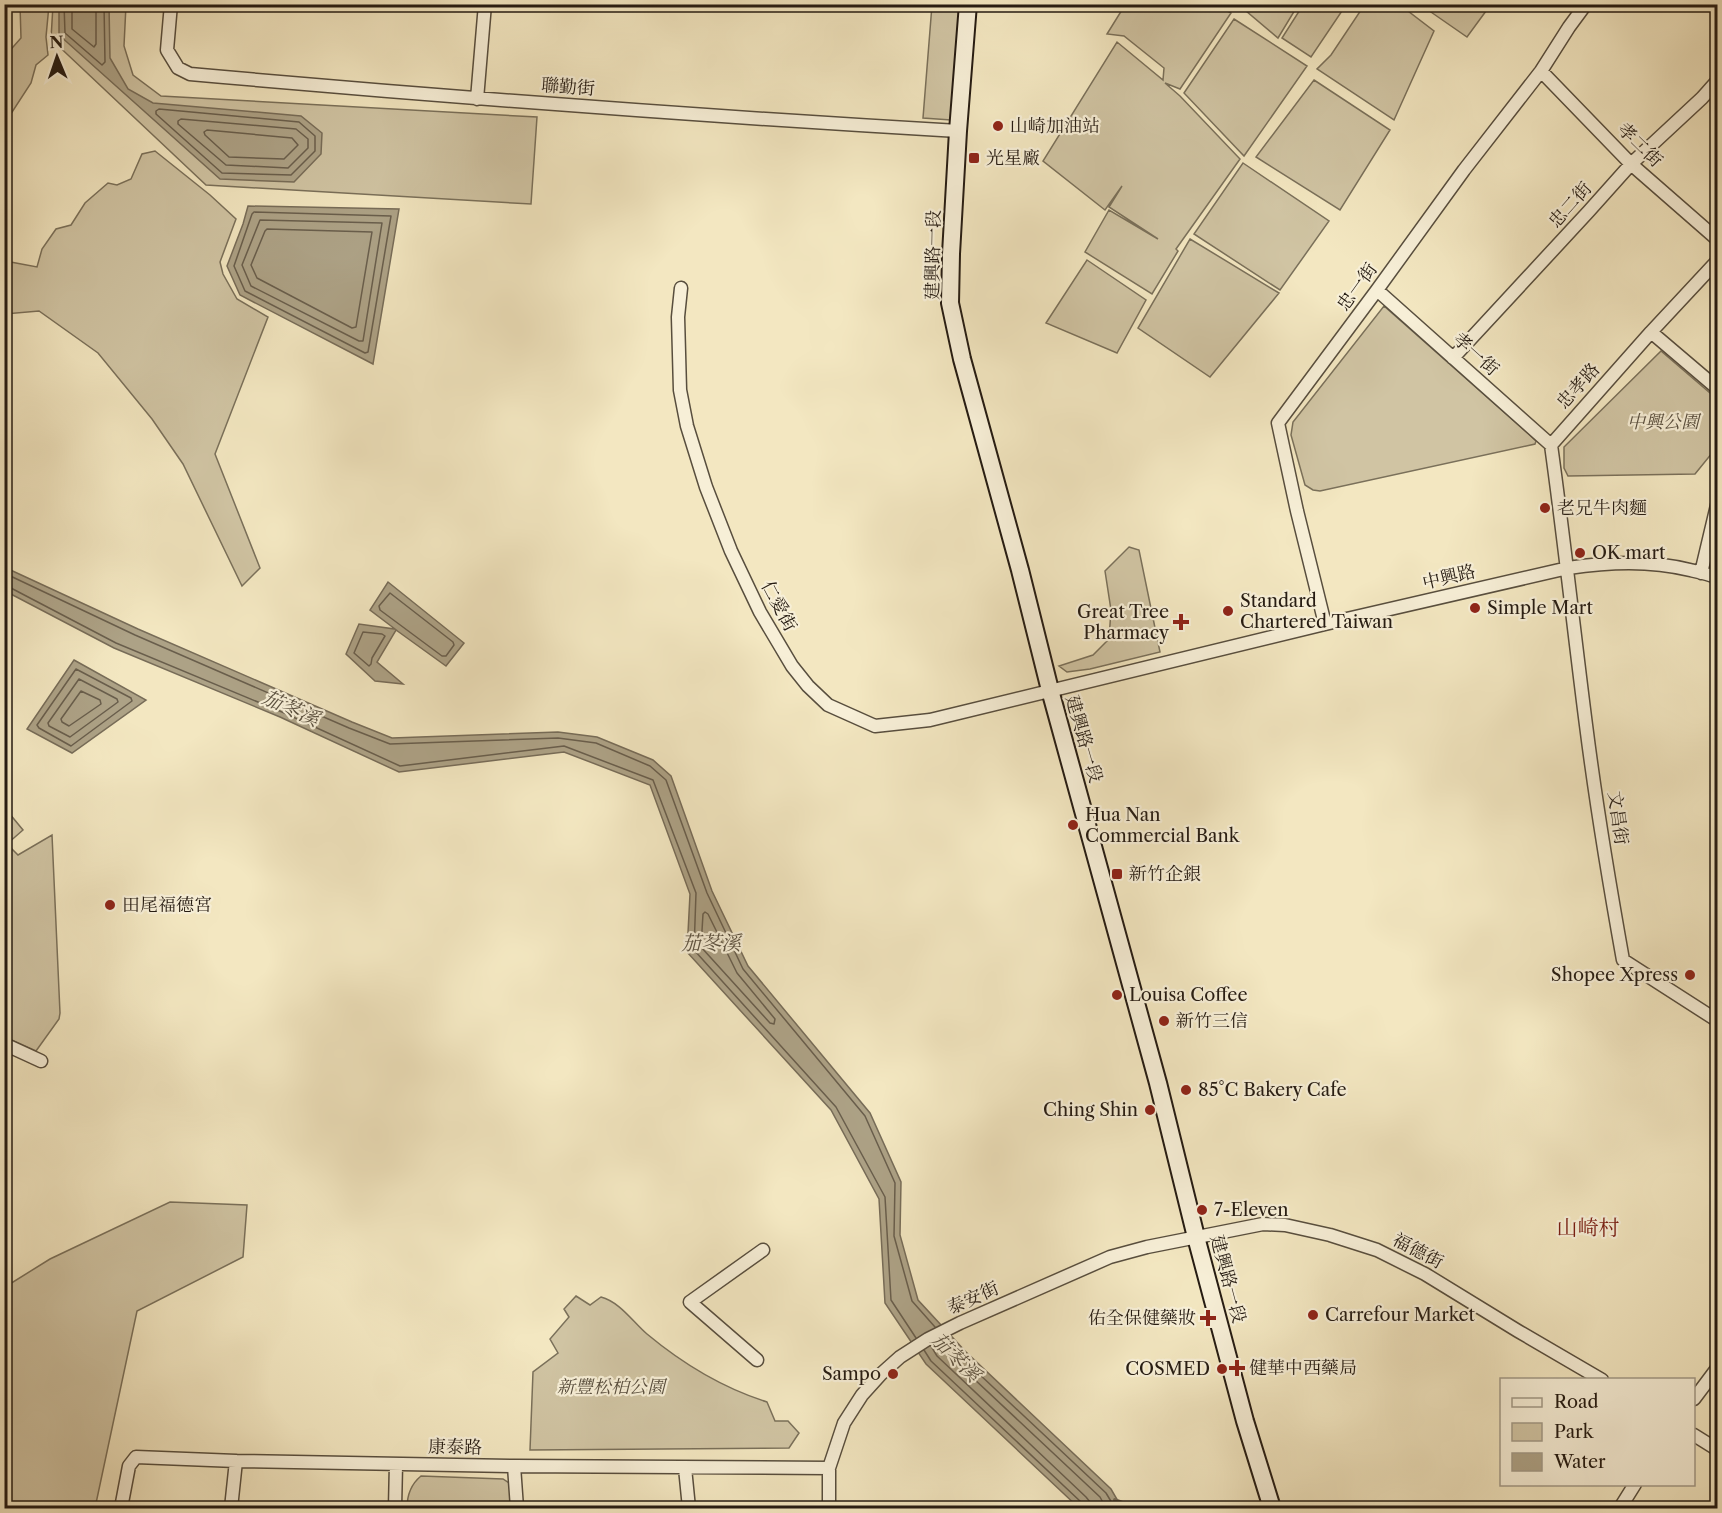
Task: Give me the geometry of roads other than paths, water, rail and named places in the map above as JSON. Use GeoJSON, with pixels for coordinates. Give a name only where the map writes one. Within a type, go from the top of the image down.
{"type":"FeatureCollection","features":[{"type":"Feature","properties":{"kind":"street","name":"聯勤街"},"geometry":{"type":"LineString","coordinates":[[171,4],[167,50],[178,68],[190,74],[477,99],[958,131]]}},
{"type":"Feature","properties":{"kind":"street"},"geometry":{"type":"LineString","coordinates":[[477,99],[485,4]]}},
{"type":"Feature","properties":{"kind":"street","name":"建興路一段"},"geometry":{"type":"LineString","coordinates":[[968,4],[958,131],[950,303],[1050,690],[1158,1083],[1245,1421],[1272,1509]]}},
{"type":"Feature","properties":{"kind":"street","name":"忠一街"},"geometry":{"type":"LineString","coordinates":[[1325,624],[1278,423],[1464,170],[1541,71],[1586,4]]}},
{"type":"Feature","properties":{"kind":"street","name":"孝二街"},"geometry":{"type":"LineString","coordinates":[[1541,71],[1631,164],[1718,240]]}},
{"type":"Feature","properties":{"kind":"street","name":"忠二街"},"geometry":{"type":"LineString","coordinates":[[1453,358],[1631,164],[1718,81]]}},
{"type":"Feature","properties":{"kind":"street","name":"忠孝路"},"geometry":{"type":"LineString","coordinates":[[1551,445],[1718,260]]}},
{"type":"Feature","properties":{"kind":"street","name":"仁愛街"},"geometry":{"type":"LineString","coordinates":[[681,288],[678,317],[680,390],[690,436],[706,487],[731,551],[760,612],[792,666],[807,686],[828,705],[875,726],[930,720],[1050,690]]}},
{"type":"Feature","properties":{"kind":"street","name":"孝一街"},"geometry":{"type":"LineString","coordinates":[[1377,291],[1551,445]]}},
{"type":"Feature","properties":{"kind":"street"},"geometry":{"type":"LineString","coordinates":[[1651,332],[1718,389]]}},
{"type":"Feature","properties":{"kind":"street"},"geometry":{"type":"LineString","coordinates":[[1551,445],[1568,568]]}},
{"type":"Feature","properties":{"kind":"street"},"geometry":{"type":"LineString","coordinates":[[1701,573],[1718,501]]}},
{"type":"Feature","properties":{"kind":"street","name":"中興路"},"geometry":{"type":"LineString","coordinates":[[1050,690],[1568,568],[1642,562],[1677,567],[1718,578]]}},
{"type":"Feature","properties":{"kind":"street","name":"文昌街"},"geometry":{"type":"LineString","coordinates":[[1568,568],[1588,737],[1623,960],[1718,1021]]}},
{"type":"Feature","properties":{"kind":"street"},"geometry":{"type":"LineString","coordinates":[[4,1044],[41,1062]]}},
{"type":"Feature","properties":{"kind":"street","name":"福德街"},"geometry":{"type":"LineString","coordinates":[[1196,1237],[1263,1224],[1285,1225],[1330,1235],[1377,1250],[1425,1274],[1599,1378]]}},
{"type":"Feature","properties":{"kind":"street","name":"泰安街"},"geometry":{"type":"LineString","coordinates":[[828,1509],[829,1468],[844,1423],[862,1395],[900,1357],[928,1339],[960,1323],[1110,1257],[1196,1237]]}},
{"type":"Feature","properties":{"kind":"street"},"geometry":{"type":"LineString","coordinates":[[757,1360],[690,1302],[763,1250]]}},
{"type":"Feature","properties":{"kind":"street"},"geometry":{"type":"LineString","coordinates":[[1695,1398],[1718,1367]]}},
{"type":"Feature","properties":{"kind":"street"},"geometry":{"type":"LineString","coordinates":[[1695,1436],[1718,1450]]}},
{"type":"Feature","properties":{"kind":"street","name":"康泰路"},"geometry":{"type":"LineString","coordinates":[[121,1509],[129,1466],[136,1457],[514,1466],[829,1468]]}},
{"type":"Feature","properties":{"kind":"street"},"geometry":{"type":"LineString","coordinates":[[231,1509],[236,1461]]}},
{"type":"Feature","properties":{"kind":"street"},"geometry":{"type":"LineString","coordinates":[[395,1509],[396,1464]]}},
{"type":"Feature","properties":{"kind":"street"},"geometry":{"type":"LineString","coordinates":[[514,1466],[517,1509]]}},
{"type":"Feature","properties":{"kind":"street"},"geometry":{"type":"LineString","coordinates":[[685,1468],[689,1509]]}},
{"type":"Feature","properties":{"kind":"street"},"geometry":{"type":"LineString","coordinates":[[1620,1509],[1634,1486]]}},
{"type":"Feature","properties":{"kind":"water"},"geometry":{"type":"Polygon","coordinates":[[[59,5],[109,5],[110,58],[128,89],[153,103],[301,116],[322,133],[321,154],[294,182],[220,179],[59,35],[59,5]]]}},
{"type":"Feature","properties":{"kind":"water"},"geometry":{"type":"Polygon","coordinates":[[[248,206],[399,209],[373,364],[240,295],[227,266],[248,206]]]}},
{"type":"Feature","properties":{"kind":"water","name":"茄苳溪"},"geometry":{"type":"Polygon","coordinates":[[[4,567],[138,629],[392,738],[558,732],[597,737],[653,760],[671,776],[712,891],[748,966],[870,1113],[901,1182],[900,1235],[918,1300],[966,1352],[1111,1489],[1122,1508],[1079,1508],[926,1364],[885,1303],[879,1199],[831,1110],[687,952],[690,894],[650,785],[564,752],[399,772],[280,717],[114,648],[5,591],[4,567]]]}},
{"type":"Feature","properties":{"kind":"water"},"geometry":{"type":"Polygon","coordinates":[[[388,582],[464,643],[446,666],[396,630],[377,662],[403,684],[375,681],[346,654],[359,624],[395,629],[370,610],[388,582]]]}},
{"type":"Feature","properties":{"kind":"water"},"geometry":{"type":"Polygon","coordinates":[[[74,660],[146,700],[72,753],[27,729],[74,660]]]}},
{"type":"Feature","properties":{"kind":"waterway"},"geometry":{"type":"LineString","coordinates":[[1115,1500],[1136,1508]]}},
{"type":"Feature","properties":{"kind":"place","name":"山崎加油站"},"geometry":{"type":"Point","coordinates":[998,126]}},
{"type":"Feature","properties":{"kind":"place","name":"光星廠"},"geometry":{"type":"Point","coordinates":[974,158]}},
{"type":"Feature","properties":{"kind":"place","name":"老兄牛肉麵"},"geometry":{"type":"Point","coordinates":[1545,508]}},
{"type":"Feature","properties":{"kind":"place","name":"OK mart"},"geometry":{"type":"Point","coordinates":[1580,553]}},
{"type":"Feature","properties":{"kind":"place","name":"Simple Mart"},"geometry":{"type":"Point","coordinates":[1475,608]}},
{"type":"Feature","properties":{"kind":"place","name":"Standard Chartered Taiwan"},"geometry":{"type":"Point","coordinates":[1228,611]}},
{"type":"Feature","properties":{"kind":"place","name":"Great Tree Pharmacy"},"geometry":{"type":"Point","coordinates":[1181,622]}},
{"type":"Feature","properties":{"kind":"place","name":"Hua Nan Commercial Bank"},"geometry":{"type":"Point","coordinates":[1073,825]}},
{"type":"Feature","properties":{"kind":"place","name":"新竹企銀"},"geometry":{"type":"Point","coordinates":[1117,874]}},
{"type":"Feature","properties":{"kind":"place","name":"田尾福德宮"},"geometry":{"type":"Point","coordinates":[110,905]}},
{"type":"Feature","properties":{"kind":"place","name":"Shopee Xpress"},"geometry":{"type":"Point","coordinates":[1690,975]}},
{"type":"Feature","properties":{"kind":"place","name":"Louisa Coffee"},"geometry":{"type":"Point","coordinates":[1117,995]}},
{"type":"Feature","properties":{"kind":"place","name":"新竹三信"},"geometry":{"type":"Point","coordinates":[1164,1021]}},
{"type":"Feature","properties":{"kind":"place","name":"85°C Bakery Cafe"},"geometry":{"type":"Point","coordinates":[1186,1090]}},
{"type":"Feature","properties":{"kind":"place","name":"Ching Shin"},"geometry":{"type":"Point","coordinates":[1150,1110]}},
{"type":"Feature","properties":{"kind":"place","name":"7-Eleven"},"geometry":{"type":"Point","coordinates":[1202,1210]}},
{"type":"Feature","properties":{"kind":"place","name":"Carrefour Market"},"geometry":{"type":"Point","coordinates":[1313,1315]}},
{"type":"Feature","properties":{"kind":"place","name":"佑全保健藥妝"},"geometry":{"type":"Point","coordinates":[1208,1318]}},
{"type":"Feature","properties":{"kind":"place","name":"健華中西藥局"},"geometry":{"type":"Point","coordinates":[1237,1368]}},
{"type":"Feature","properties":{"kind":"place","name":"COSMED"},"geometry":{"type":"Point","coordinates":[1222,1369]}},
{"type":"Feature","properties":{"kind":"place","name":"Sampo"},"geometry":{"type":"Point","coordinates":[893,1374]}},
{"type":"Feature","properties":{"kind":"district","name":"山崎村"},"geometry":{"type":"Point","coordinates":[1588,1228]}},
{"type":"Feature","properties":{"kind":"park label","name":"中興公園"},"geometry":{"type":"Point","coordinates":[1663,422]}},
{"type":"Feature","properties":{"kind":"park label","name":"新豐松柏公園"},"geometry":{"type":"Point","coordinates":[611,1387]}}]}
